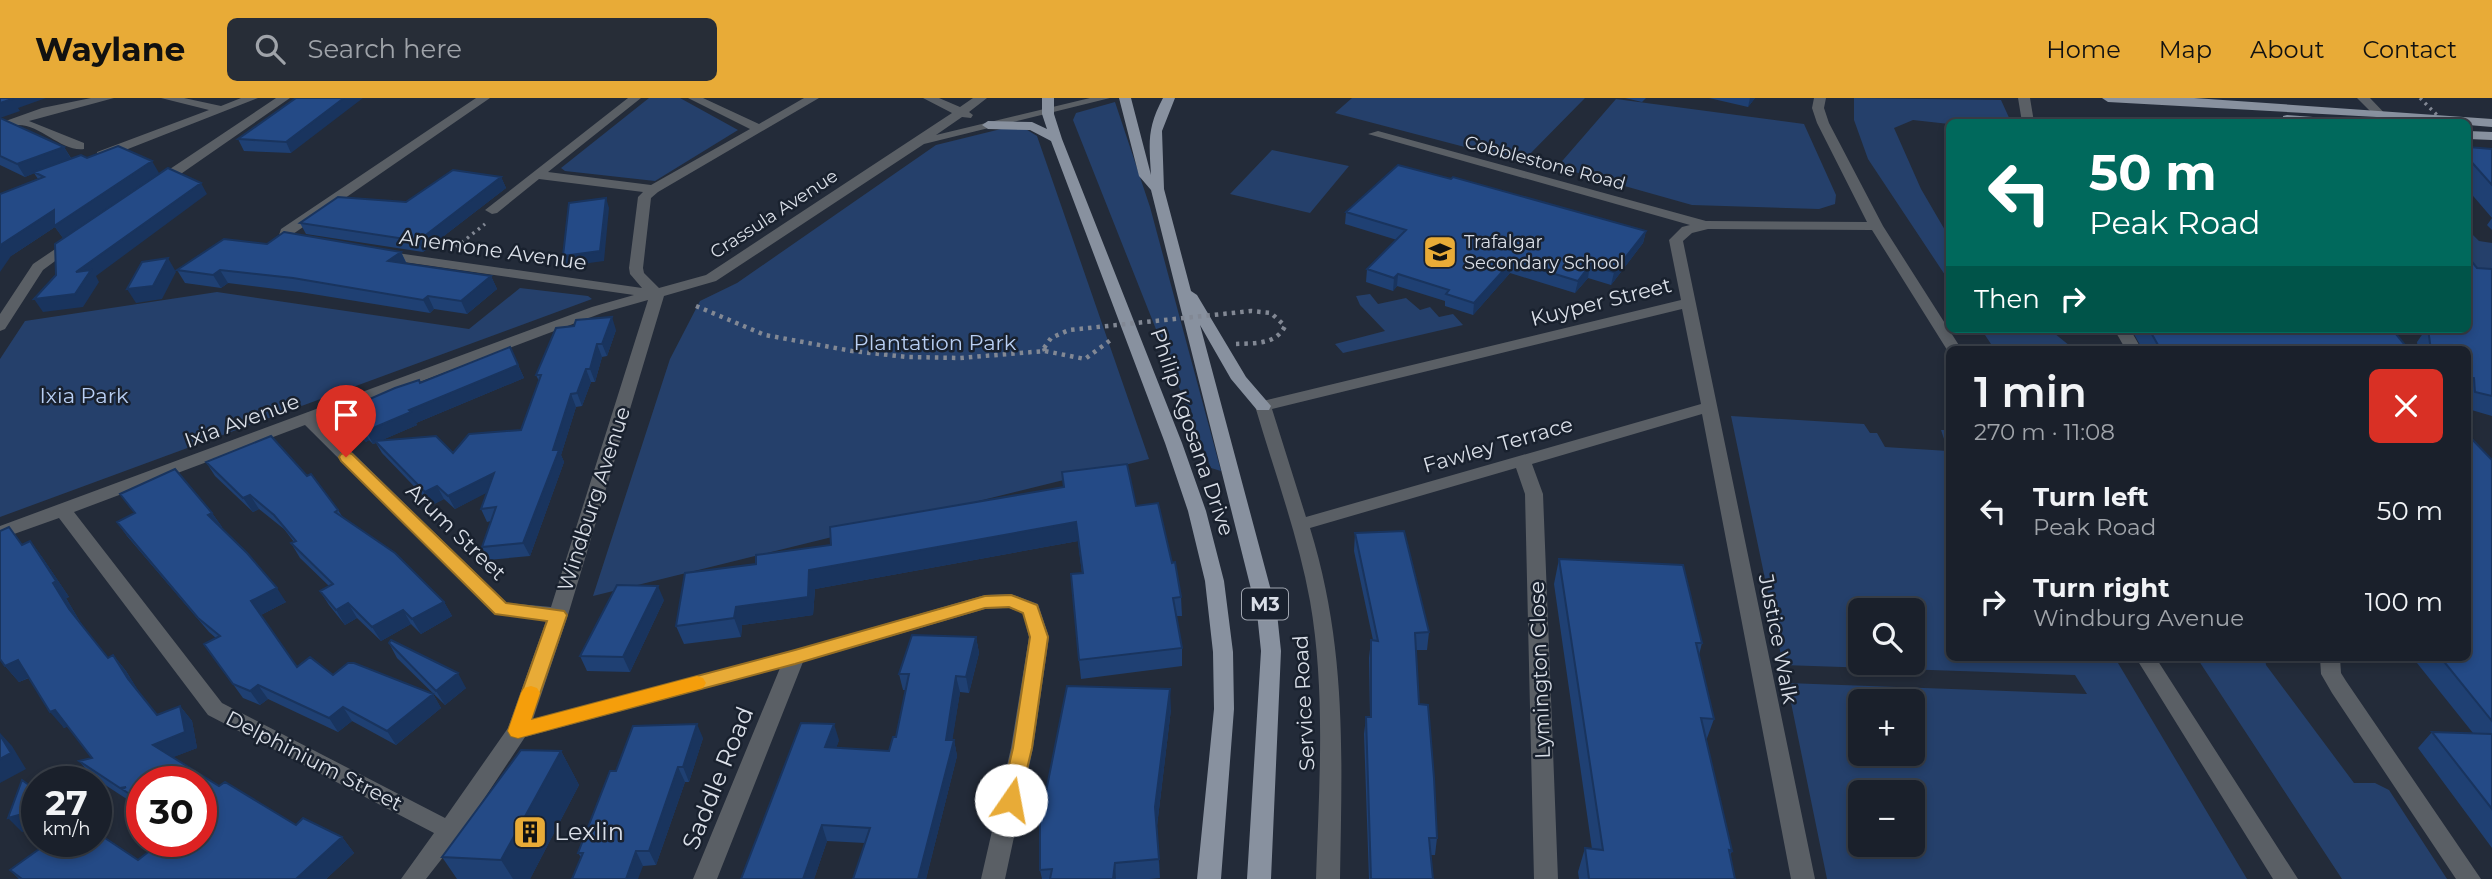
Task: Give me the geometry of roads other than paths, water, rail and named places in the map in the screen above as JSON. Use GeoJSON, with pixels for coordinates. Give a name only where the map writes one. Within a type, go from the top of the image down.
{"type":"FeatureCollection","features":[{"type":"Feature","properties":{"kind":"main road"},"geometry":{"type":"LineString","coordinates":[[1125,98],[1145,176],[1157,189]]}},
{"type":"Feature","properties":{"kind":"main road","name":"M3"},"geometry":{"type":"LineString","coordinates":[[1157,189],[1159,174],[1155,132],[1169,98]]}},
{"type":"Feature","properties":{"kind":"main road"},"geometry":{"type":"LineString","coordinates":[[2108,98],[2173,100],[2405,119]]}},
{"type":"Feature","properties":{"kind":"main road"},"geometry":{"type":"LineString","coordinates":[[2138,100],[2178,109],[2292,119]]}},
{"type":"Feature","properties":{"kind":"main road","name":"Philip Kgosana Drive"},"geometry":{"type":"LineString","coordinates":[[1050,102],[1056,139],[1177,452],[1199,515],[1214,578],[1223,651],[1223,723],[1209,879]]}},
{"type":"Feature","properties":{"kind":"main road"},"geometry":{"type":"LineString","coordinates":[[2471,122],[2492,123]]}},
{"type":"Feature","properties":{"kind":"main road"},"geometry":{"type":"LineString","coordinates":[[988,125],[1032,126],[1056,139]]}},
{"type":"Feature","properties":{"kind":"main road"},"geometry":{"type":"LineString","coordinates":[[2471,135],[2492,136]]}},
{"type":"Feature","properties":{"kind":"main road","name":"Philip Kgosana Drive"},"geometry":{"type":"LineString","coordinates":[[1157,189],[1267,613],[1271,651],[1259,879]]}},
{"type":"Feature","properties":{"kind":"main road"},"geometry":{"type":"LineString","coordinates":[[1182,283],[1240,379],[1263,406]]}},
{"type":"Feature","properties":{"kind":"street"},"geometry":{"type":"LineString","coordinates":[[0,127],[46,111],[108,98]]}},
{"type":"Feature","properties":{"kind":"street"},"geometry":{"type":"LineString","coordinates":[[167,98],[221,109]]}},
{"type":"Feature","properties":{"kind":"street"},"geometry":{"type":"LineString","coordinates":[[84,162],[252,98]]}},
{"type":"Feature","properties":{"kind":"street"},"geometry":{"type":"LineString","coordinates":[[150,189],[284,98]]}},
{"type":"Feature","properties":{"kind":"street"},"geometry":{"type":"LineString","coordinates":[[316,245],[289,240],[284,235],[289,228],[484,98]]}},
{"type":"Feature","properties":{"kind":"street"},"geometry":{"type":"LineString","coordinates":[[492,210],[635,98]]}},
{"type":"Feature","properties":{"kind":"street"},"geometry":{"type":"LineString","coordinates":[[694,98],[760,129]]}},
{"type":"Feature","properties":{"kind":"street"},"geometry":{"type":"LineString","coordinates":[[657,294],[637,274],[636,268],[644,201],[653,189],[813,98]]}},
{"type":"Feature","properties":{"kind":"street"},"geometry":{"type":"LineString","coordinates":[[929,98],[988,125]]}},
{"type":"Feature","properties":{"kind":"street","name":"Crassula Avenue"},"geometry":{"type":"LineString","coordinates":[[657,294],[723,272],[981,98]]}},
{"type":"Feature","properties":{"kind":"street","name":"Crassula Avenue"},"geometry":{"type":"LineString","coordinates":[[906,150],[939,137],[988,125],[1050,102],[1104,98]]}},
{"type":"Feature","properties":{"kind":"street"},"geometry":{"type":"LineString","coordinates":[[1820,98],[1818,108],[1823,123],[1876,226],[1951,346]]}},
{"type":"Feature","properties":{"kind":"street"},"geometry":{"type":"LineString","coordinates":[[2024,98],[2028,119]]}},
{"type":"Feature","properties":{"kind":"street"},"geometry":{"type":"LineString","coordinates":[[2363,98],[2383,118]]}},
{"type":"Feature","properties":{"kind":"street"},"geometry":{"type":"LineString","coordinates":[[15,122],[37,125],[80,146]]}},
{"type":"Feature","properties":{"kind":"street","name":"Cobblestone Road"},"geometry":{"type":"LineString","coordinates":[[1374,134],[1708,226]]}},
{"type":"Feature","properties":{"kind":"street"},"geometry":{"type":"LineString","coordinates":[[537,175],[653,189]]}},
{"type":"Feature","properties":{"kind":"street","name":"Kuyper Street"},"geometry":{"type":"LineString","coordinates":[[1263,406],[1688,303],[1676,240],[1687,230],[1708,226],[1876,226]]}},
{"type":"Feature","properties":{"kind":"street"},"geometry":{"type":"LineString","coordinates":[[0,326],[38,267],[83,234]]}},
{"type":"Feature","properties":{"kind":"street","name":"Anemone Avenue"},"geometry":{"type":"LineString","coordinates":[[369,253],[657,294]]}},
{"type":"Feature","properties":{"kind":"street","name":"Ixia Avenue"},"geometry":{"type":"LineString","coordinates":[[0,533],[597,310],[657,294]]}},
{"type":"Feature","properties":{"kind":"street","name":"Windburg Avenue"},"geometry":{"type":"LineString","coordinates":[[413,879],[450,831],[518,731],[558,615],[657,294]]}},
{"type":"Feature","properties":{"kind":"street","name":"Justice Walk"},"geometry":{"type":"LineString","coordinates":[[1688,303],[1802,879]]}},
{"type":"Feature","properties":{"kind":"street","name":"Service Road"},"geometry":{"type":"LineString","coordinates":[[1263,406],[1320,603],[1329,667],[1332,754],[1328,879]]}},
{"type":"Feature","properties":{"kind":"street","name":"Fawley Terrace"},"geometry":{"type":"LineString","coordinates":[[1299,525],[1709,407]]}},
{"type":"Feature","properties":{"kind":"street","name":"Arum Street"},"geometry":{"type":"LineString","coordinates":[[308,419],[502,609],[558,615]]}},
{"type":"Feature","properties":{"kind":"street","name":"Lymington Close"},"geometry":{"type":"LineString","coordinates":[[1522,462],[1534,494],[1546,879]]}},
{"type":"Feature","properties":{"kind":"street","name":"Delphinium Street"},"geometry":{"type":"LineString","coordinates":[[62,510],[215,709],[450,831]]}},
{"type":"Feature","properties":{"kind":"street"},"geometry":{"type":"LineString","coordinates":[[518,731],[795,657],[985,602],[1011,601],[1031,609],[1039,637],[1022,748],[993,879]]}},
{"type":"Feature","properties":{"kind":"street","name":"Saddle Road"},"geometry":{"type":"LineString","coordinates":[[705,879],[795,657]]}},
{"type":"Feature","properties":{"kind":"street"},"geometry":{"type":"LineString","coordinates":[[2148,661],[2286,879]]}},
{"type":"Feature","properties":{"kind":"street"},"geometry":{"type":"LineString","coordinates":[[2330,661],[2331,674],[2339,687],[2469,879]]}},
{"type":"Feature","properties":{"kind":"place","name":"Trafalgar Secondary School"},"geometry":{"type":"Point","coordinates":[1440,252]}},
{"type":"Feature","properties":{"kind":"place","name":"Lexlin"},"geometry":{"type":"Point","coordinates":[530,832]}},
{"type":"Feature","properties":{"kind":"park label","name":"Plantation Park"},"geometry":{"type":"Point","coordinates":[935,343]}},
{"type":"Feature","properties":{"kind":"park label","name":"Ixia Park"},"geometry":{"type":"Point","coordinates":[84,396]}}]}
